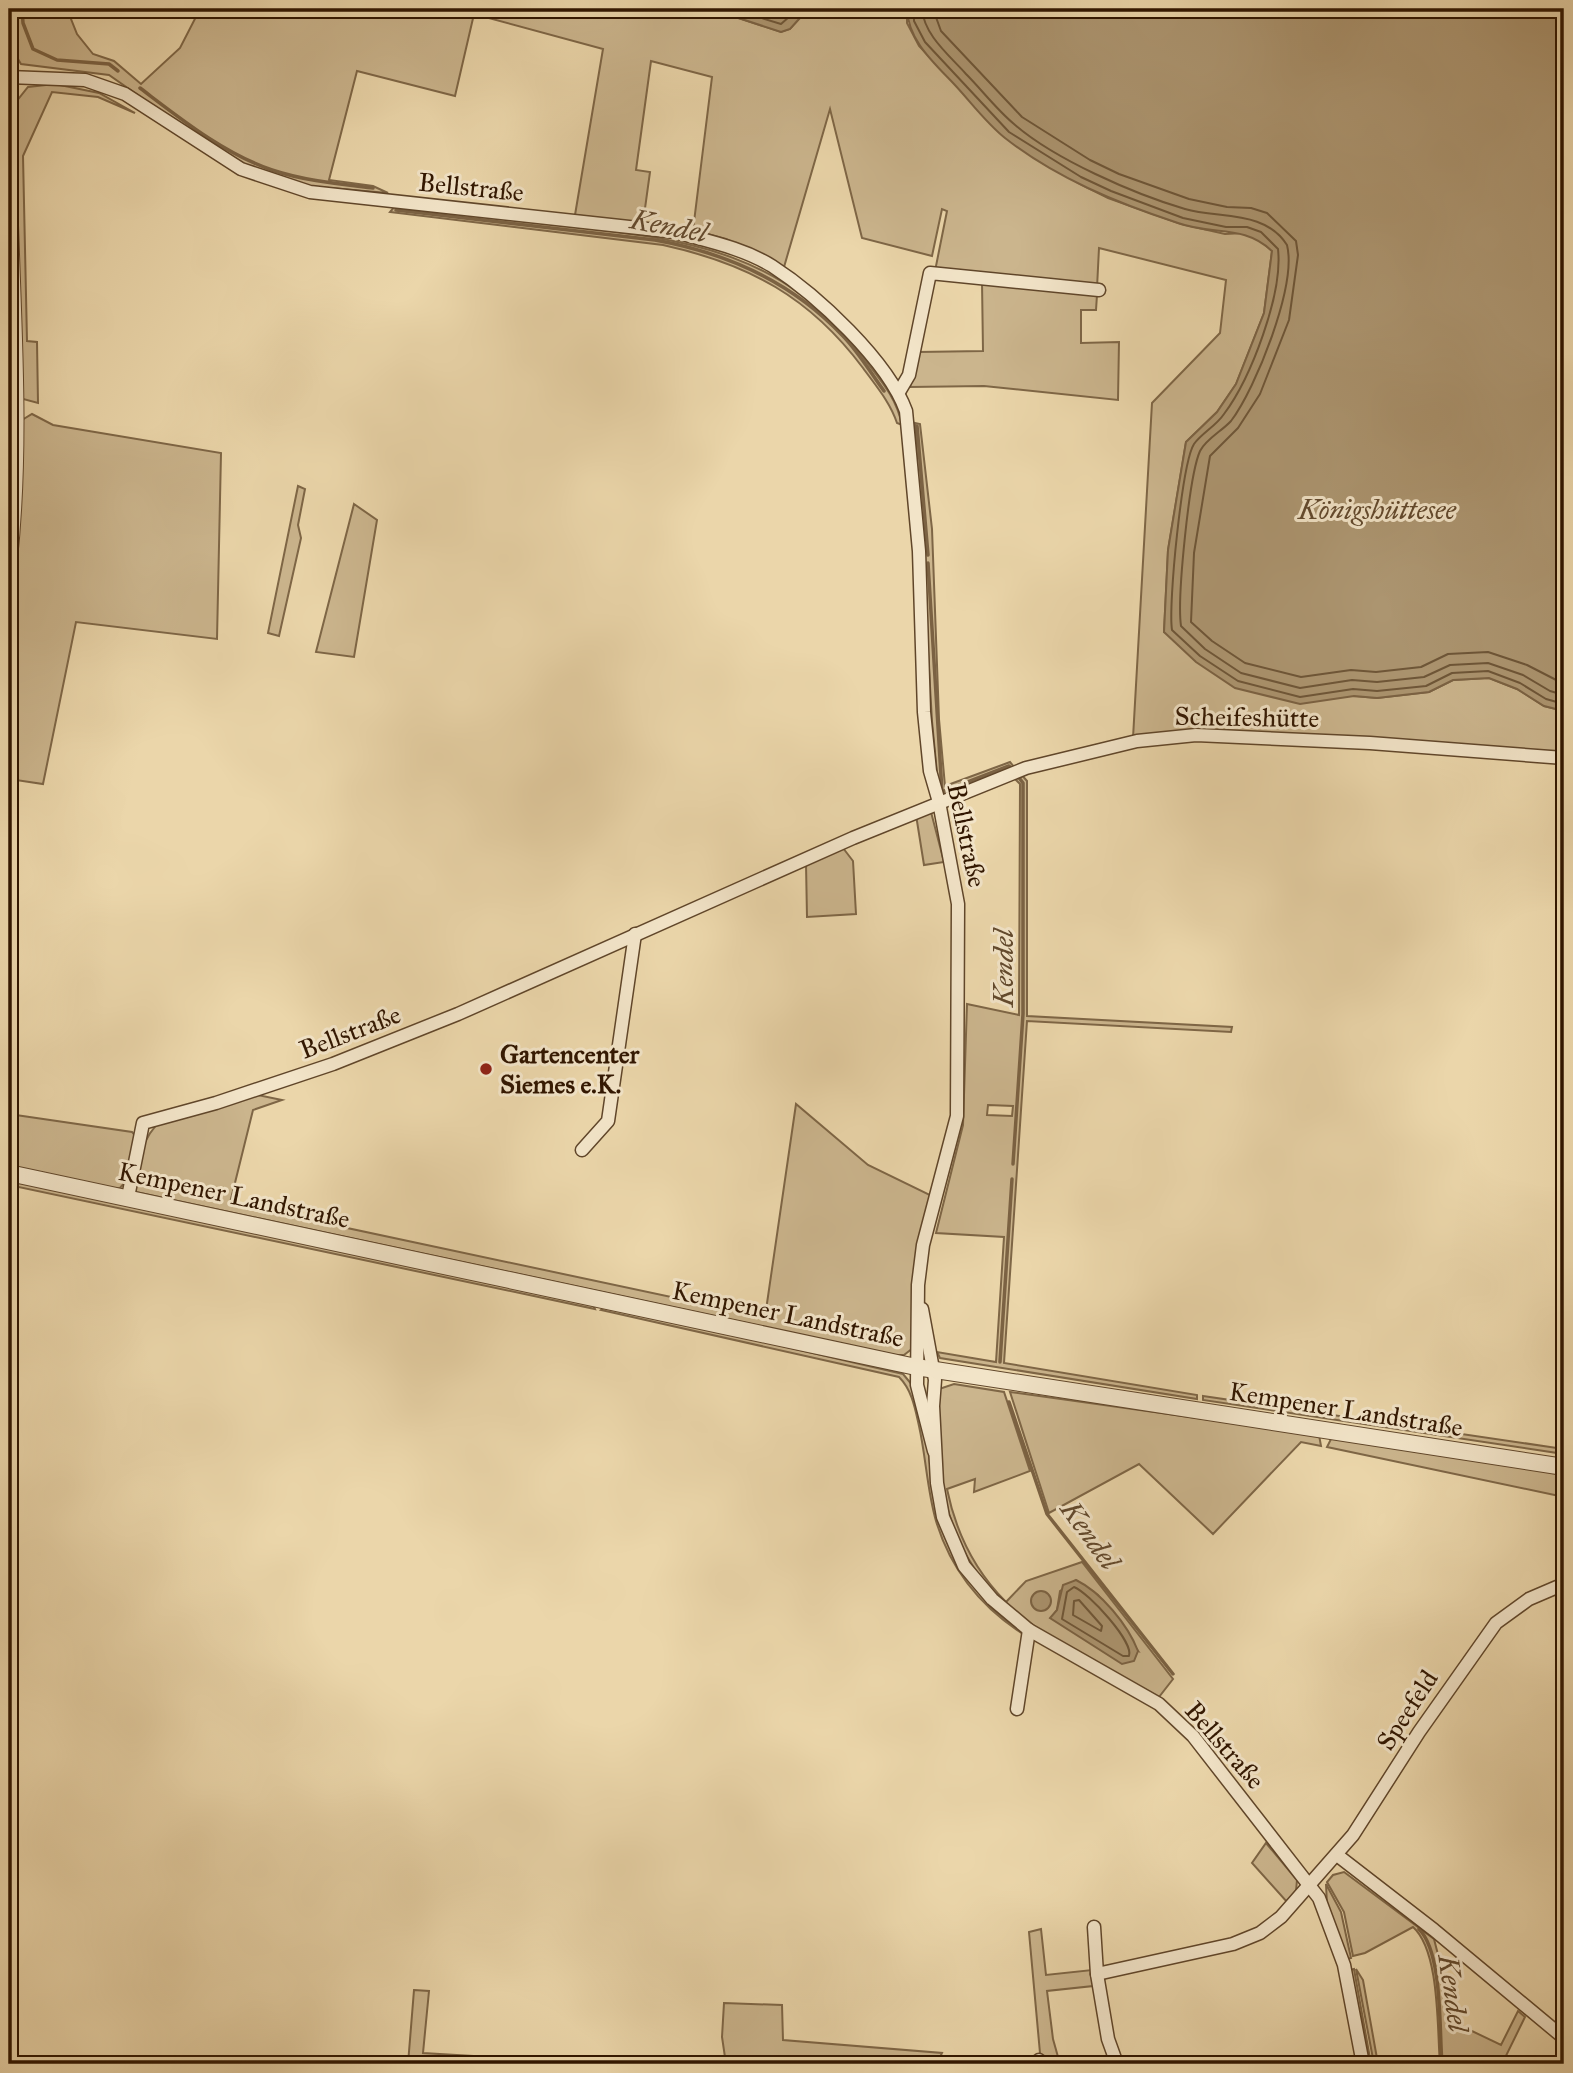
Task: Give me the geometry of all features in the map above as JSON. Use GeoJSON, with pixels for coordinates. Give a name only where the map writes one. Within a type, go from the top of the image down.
{"type":"FeatureCollection","features":[{"type":"Feature","properties":{"kind":"street","name":"Bellstraße"},"geometry":{"type":"LineString","coordinates":[[9,77],[85,80],[125,94],[241,169],[310,192],[674,232],[725,246],[770,265],[815,298],[849,331],[899,392],[906,411],[919,551],[924,712],[930,771],[939,802],[958,904],[957,1116],[923,1245],[918,1285],[916,1367],[934,1451],[943,1517],[964,1566],[992,1599],[1029,1630],[1158,1704],[1193,1736],[1311,1887],[1318,1898],[1344,1965],[1363,2064]]}},
{"type":"Feature","properties":{"kind":"street"},"geometry":{"type":"LineString","coordinates":[[9,192],[17,403],[9,559]]}},
{"type":"Feature","properties":{"kind":"street"},"geometry":{"type":"LineString","coordinates":[[899,392],[909,375],[930,273],[1099,290]]}},
{"type":"Feature","properties":{"kind":"street","name":"Scheifeshütte"},"geometry":{"type":"LineString","coordinates":[[920,809],[1026,768],[1137,741],[1196,735],[1370,743],[1564,758]]}},
{"type":"Feature","properties":{"kind":"street","name":"Bellstraße"},"geometry":{"type":"LineString","coordinates":[[128,1197],[143,1123],[216,1103],[332,1064],[458,1014],[920,809]]}},
{"type":"Feature","properties":{"kind":"street"},"geometry":{"type":"LineString","coordinates":[[582,1150],[608,1121],[635,934]]}},
{"type":"Feature","properties":{"kind":"street","name":"Kempener Landstraße"},"geometry":{"type":"LineString","coordinates":[[9,1173],[934,1371],[1564,1467]]}},
{"type":"Feature","properties":{"kind":"street","name":"Bellstraße"},"geometry":{"type":"LineString","coordinates":[[918,1285],[934,1371],[934,1451]]}},
{"type":"Feature","properties":{"kind":"street","name":"Speefeld"},"geometry":{"type":"LineString","coordinates":[[1097,1974],[1233,1944],[1260,1933],[1293,1907],[1337,1856],[1463,1667],[1496,1623],[1529,1600],[1564,1584]]}},
{"type":"Feature","properties":{"kind":"street"},"geometry":{"type":"LineString","coordinates":[[1017,1709],[1029,1630]]}},
{"type":"Feature","properties":{"kind":"street"},"geometry":{"type":"LineString","coordinates":[[1337,1856],[1434,1930],[1564,2038]]}},
{"type":"Feature","properties":{"kind":"street"},"geometry":{"type":"LineString","coordinates":[[1094,1927],[1097,1974],[1108,2039],[1116,2064]]}},
{"type":"Feature","properties":{"kind":"shaded area"},"geometry":{"type":"Polygon","coordinates":[[[9,9],[67,9],[77,34],[93,54],[114,61],[141,84],[180,48],[200,9],[711,9],[781,32],[790,29],[808,9],[907,9],[907,23],[919,46],[1005,137],[1078,183],[1108,198],[1181,224],[1225,234],[1245,233],[1257,238],[1272,251],[1264,313],[1236,384],[1217,412],[1186,442],[1168,550],[1164,632],[1354,696],[1377,698],[1429,692],[1453,680],[1489,678],[1517,689],[1544,706],[1564,711],[1564,755],[1133,738],[1152,403],[1220,333],[1226,280],[1099,248],[1097,288],[935,271],[947,211],[942,209],[932,256],[862,238],[830,109],[784,267],[726,239],[693,230],[712,77],[651,61],[636,170],[650,172],[643,223],[575,215],[603,49],[474,14],[455,96],[357,71],[329,180],[373,186],[388,193],[307,186],[247,165],[192,133],[109,75],[21,64],[10,46],[9,9]]]}},
{"type":"Feature","properties":{"kind":"shaded area"},"geometry":{"type":"Polygon","coordinates":[[[55,84],[99,93],[135,113],[98,97],[52,92],[23,156],[27,341],[37,342],[38,403],[23,399],[20,392],[13,113],[16,102],[28,87],[55,84]]]}},
{"type":"Feature","properties":{"kind":"shaded area"},"geometry":{"type":"Polygon","coordinates":[[[395,206],[613,231],[694,246],[732,257],[767,273],[801,294],[833,322],[887,389],[896,405],[902,425],[897,423],[887,401],[863,368],[821,322],[775,287],[723,262],[663,245],[390,212],[395,206]]]}},
{"type":"Feature","properties":{"kind":"shaded area"},"geometry":{"type":"Polygon","coordinates":[[[982,282],[1097,295],[1096,310],[1081,310],[1081,343],[1119,342],[1118,400],[984,386],[910,387],[918,352],[983,351],[982,282]]]}},
{"type":"Feature","properties":{"kind":"shaded area"},"geometry":{"type":"Polygon","coordinates":[[[32,414],[53,425],[221,453],[217,639],[76,622],[43,784],[9,779],[9,599],[20,501],[22,420],[32,414]]]}},
{"type":"Feature","properties":{"kind":"shaded area"},"geometry":{"type":"Polygon","coordinates":[[[915,423],[920,424],[932,529],[939,719],[945,786],[1010,762],[1015,768],[946,795],[939,794],[932,721],[915,423]]]}},
{"type":"Feature","properties":{"kind":"shaded area"},"geometry":{"type":"Polygon","coordinates":[[[298,486],[305,489],[298,525],[301,538],[279,636],[268,633],[298,486]]]}},
{"type":"Feature","properties":{"kind":"shaded area"},"geometry":{"type":"Polygon","coordinates":[[[354,504],[377,520],[354,657],[316,652],[354,504]]]}},
{"type":"Feature","properties":{"kind":"shaded area"},"geometry":{"type":"Polygon","coordinates":[[[1020,773],[1027,781],[1027,1016],[1232,1027],[1231,1032],[1027,1021],[1004,1363],[1197,1395],[1197,1399],[940,1358],[937,1352],[996,1362],[1004,1237],[936,1233],[963,1125],[967,1004],[1019,1015],[1020,784],[1012,776],[1020,773]],[[988,1105],[987,1115],[1012,1116],[1013,1106],[988,1105]]]}},
{"type":"Feature","properties":{"kind":"shaded area"},"geometry":{"type":"Polygon","coordinates":[[[931,812],[944,862],[924,865],[916,815],[931,812]]]}},
{"type":"Feature","properties":{"kind":"shaded area"},"geometry":{"type":"Polygon","coordinates":[[[843,848],[853,861],[856,914],[807,917],[806,864],[843,848]]]}},
{"type":"Feature","properties":{"kind":"shaded area"},"geometry":{"type":"Polygon","coordinates":[[[253,1094],[282,1100],[253,1110],[230,1203],[765,1317],[796,1104],[868,1165],[930,1195],[913,1348],[904,1355],[895,1355],[136,1192],[136,1173],[141,1153],[155,1126],[162,1120],[253,1094]]]}},
{"type":"Feature","properties":{"kind":"shaded area"},"geometry":{"type":"Polygon","coordinates":[[[9,1114],[132,1132],[136,1137],[126,1181],[120,1188],[111,1190],[9,1166],[9,1114]]]}},
{"type":"Feature","properties":{"kind":"shaded area"},"geometry":{"type":"Polygon","coordinates":[[[9,1179],[592,1302],[595,1309],[9,1185],[9,1179]]]}},
{"type":"Feature","properties":{"kind":"shaded area"},"geometry":{"type":"Polygon","coordinates":[[[607,1305],[903,1374],[913,1386],[928,1449],[934,1494],[959,1566],[990,1606],[1026,1636],[983,1601],[970,1587],[950,1556],[933,1509],[914,1406],[910,1393],[899,1377],[601,1310],[607,1305]]]}},
{"type":"Feature","properties":{"kind":"shaded area"},"geometry":{"type":"Polygon","coordinates":[[[954,1384],[1004,1392],[1030,1471],[974,1492],[975,1479],[947,1489],[961,1536],[985,1577],[1006,1602],[1026,1581],[1082,1562],[1173,1679],[1159,1697],[1045,1634],[1014,1611],[986,1584],[964,1552],[949,1513],[937,1436],[939,1389],[954,1384]],[[1076,1580],[1060,1591],[1057,1610],[1051,1618],[1138,1651],[1098,1595],[1076,1580]]]}},
{"type":"Feature","properties":{"kind":"shaded area"},"geometry":{"type":"Polygon","coordinates":[[[1010,1392],[1319,1435],[1321,1446],[1301,1442],[1213,1534],[1139,1464],[1049,1513],[1010,1392]]]}},
{"type":"Feature","properties":{"kind":"shaded area"},"geometry":{"type":"Polygon","coordinates":[[[1203,1396],[1564,1449],[1564,1454],[1203,1400],[1203,1396]]]}},
{"type":"Feature","properties":{"kind":"shaded area"},"geometry":{"type":"Polygon","coordinates":[[[1332,1437],[1564,1473],[1564,1497],[1327,1447],[1332,1437]]]}},
{"type":"Feature","properties":{"kind":"shaded area"},"geometry":{"type":"Polygon","coordinates":[[[1266,1843],[1297,1880],[1296,1891],[1287,1902],[1252,1863],[1266,1843]]]}},
{"type":"Feature","properties":{"kind":"shaded area"},"geometry":{"type":"Polygon","coordinates":[[[1344,1872],[1434,1939],[1443,1974],[1447,2019],[1501,2045],[1518,2011],[1525,2017],[1502,2064],[1440,2064],[1436,1991],[1422,1938],[1413,1927],[1365,1953],[1353,1956],[1344,1912],[1327,1882],[1333,1875],[1344,1872]]]}},
{"type":"Feature","properties":{"kind":"shaded area"},"geometry":{"type":"Polygon","coordinates":[[[1326,1884],[1341,1912],[1351,1958],[1347,1959],[1327,1905],[1326,1884]]]}},
{"type":"Feature","properties":{"kind":"shaded area"},"geometry":{"type":"Polygon","coordinates":[[[1041,1929],[1046,1975],[1092,1970],[1093,1986],[1047,1991],[1053,2039],[1060,2064],[1041,2064],[1029,1932],[1041,1929]]]}},
{"type":"Feature","properties":{"kind":"shaded area"},"geometry":{"type":"Polygon","coordinates":[[[1354,1969],[1371,2064],[1350,1970],[1354,1969]]]}},
{"type":"Feature","properties":{"kind":"shaded area"},"geometry":{"type":"Polygon","coordinates":[[[1356,1969],[1363,1980],[1378,2064],[1374,2064],[1356,1969]]]}},
{"type":"Feature","properties":{"kind":"shaded area"},"geometry":{"type":"Polygon","coordinates":[[[414,1990],[429,1991],[423,2053],[506,2058],[504,2064],[408,2064],[414,1990]]]}},
{"type":"Feature","properties":{"kind":"shaded area"},"geometry":{"type":"Polygon","coordinates":[[[724,2003],[782,2005],[783,2040],[942,2053],[937,2064],[726,2064],[722,2037],[724,2003]]]}},
{"type":"Feature","properties":{"kind":"water"},"geometry":{"type":"Polygon","coordinates":[[[711,9],[808,9],[790,29],[781,32],[711,9]]]}},
{"type":"Feature","properties":{"kind":"water","name":"Königshüttesee"},"geometry":{"type":"Polygon","coordinates":[[[907,9],[1564,9],[1564,711],[1544,706],[1517,689],[1489,678],[1453,680],[1429,692],[1377,698],[1354,696],[1300,704],[1235,688],[1196,662],[1164,632],[1168,550],[1186,442],[1217,412],[1236,384],[1264,313],[1272,251],[1250,237],[1191,227],[1132,207],[1066,177],[1025,152],[991,126],[930,59],[912,31],[907,9]]]}},
{"type":"Feature","properties":{"kind":"water"},"geometry":{"type":"Polygon","coordinates":[[[1076,1580],[1095,1592],[1121,1620],[1138,1651],[1134,1661],[1122,1664],[1050,1618],[1057,1610],[1063,1585],[1076,1580]]]}},
{"type":"Feature","properties":{"kind":"water"},"geometry":{"type":"Polygon","coordinates":[[[1041,1591],[1048,1594],[1051,1601],[1048,1608],[1041,1611],[1034,1608],[1031,1601],[1034,1594],[1041,1591]]]}},
{"type":"Feature","properties":{"kind":"waterway","name":"Kendel"},"geometry":{"type":"LineString","coordinates":[[22,9],[23,23],[33,49],[57,60],[109,64],[118,71]]}},
{"type":"Feature","properties":{"kind":"waterway","name":"Kendel"},"geometry":{"type":"LineString","coordinates":[[140,88],[203,134],[254,163],[297,177],[373,188]]}},
{"type":"Feature","properties":{"kind":"waterway","name":"Kendel"},"geometry":{"type":"LineString","coordinates":[[396,210],[655,240],[732,262],[779,285],[822,316],[853,348],[884,391]]}},
{"type":"Feature","properties":{"kind":"waterway","name":"Kendel"},"geometry":{"type":"LineString","coordinates":[[917,426],[928,555]]}},
{"type":"Feature","properties":{"kind":"waterway","name":"Kendel"},"geometry":{"type":"LineString","coordinates":[[928,563],[942,792],[1009,766],[1012,769]]}},
{"type":"Feature","properties":{"kind":"waterway","name":"Kendel"},"geometry":{"type":"LineString","coordinates":[[1013,1164],[1023,1014],[1023,783],[1017,775]]}},
{"type":"Feature","properties":{"kind":"waterway","name":"Kendel"},"geometry":{"type":"LineString","coordinates":[[1000,1362],[1012,1179]]}},
{"type":"Feature","properties":{"kind":"waterway","name":"Kendel"},"geometry":{"type":"LineString","coordinates":[[1009,1402],[1047,1514],[1173,1674]]}},
{"type":"Feature","properties":{"kind":"waterway","name":"Kendel"},"geometry":{"type":"LineString","coordinates":[[1419,1929],[1427,1940],[1436,1973],[1442,2064]]}},
{"type":"Feature","properties":{"kind":"place","name":"Gartencenter Siemes e.K."},"geometry":{"type":"Point","coordinates":[486,1069]}}]}
